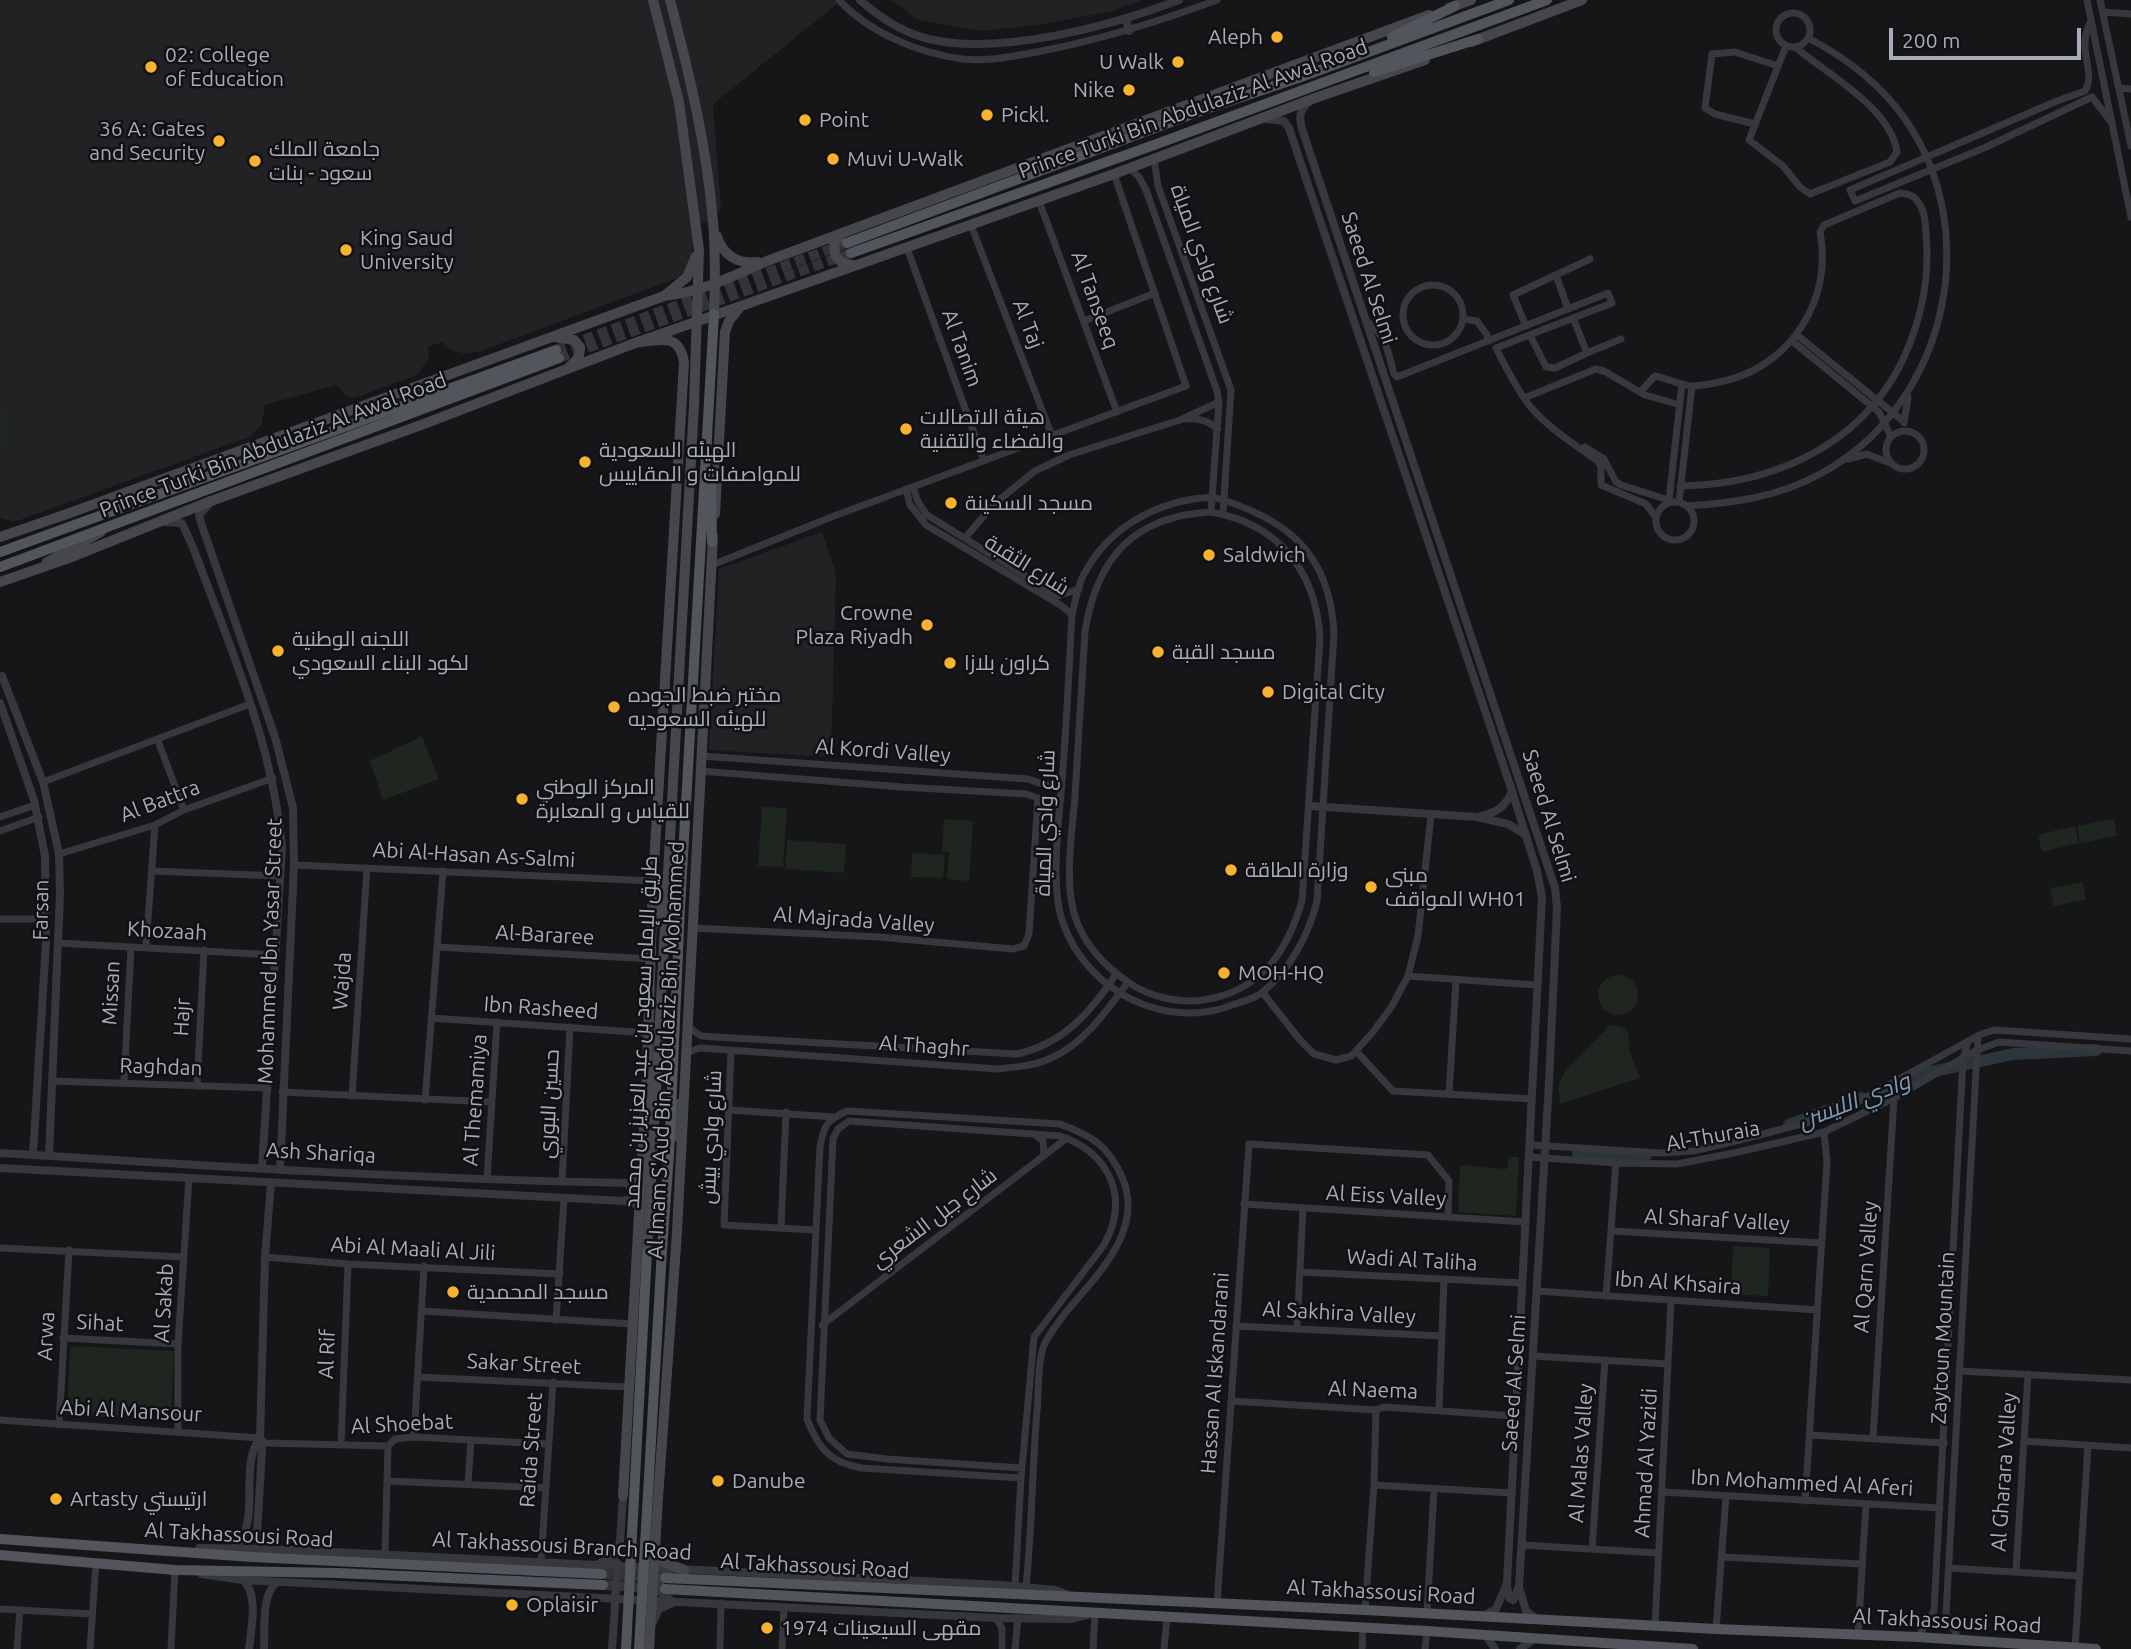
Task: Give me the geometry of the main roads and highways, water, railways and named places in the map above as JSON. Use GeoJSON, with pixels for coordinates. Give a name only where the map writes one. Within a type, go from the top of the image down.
{"type":"FeatureCollection","features":[{"type":"Feature","properties":{"kind":"main road"},"geometry":{"type":"LineString","coordinates":[[653,0],[679,102],[692,186],[699,250],[697,290]]}},
{"type":"Feature","properties":{"kind":"main road"},"geometry":{"type":"LineString","coordinates":[[670,0],[695,98],[708,183],[713,222],[714,314]]}},
{"type":"Feature","properties":{"kind":"main road"},"geometry":{"type":"LineString","coordinates":[[0,537],[664,296],[715,285],[767,261],[1471,0]]}},
{"type":"Feature","properties":{"kind":"main road","name":"Prince Turki Bin Abdulaziz Al Awal Road"},"geometry":{"type":"LineString","coordinates":[[1509,0],[1203,110],[849,248],[1290,95],[1547,0]]}},
{"type":"Feature","properties":{"kind":"main road"},"geometry":{"type":"LineString","coordinates":[[851,230],[836,239],[833,249],[842,263],[854,265],[1114,174],[1315,97],[1412,66],[1582,0]]}},
{"type":"Feature","properties":{"kind":"main road"},"geometry":{"type":"LineString","coordinates":[[1301,76],[1455,6]]}},
{"type":"Feature","properties":{"kind":"main road"},"geometry":{"type":"LineString","coordinates":[[1290,95],[1478,39]]}},
{"type":"Feature","properties":{"kind":"main road"},"geometry":{"type":"LineString","coordinates":[[692,186],[708,183]]}},
{"type":"Feature","properties":{"kind":"main road"},"geometry":{"type":"LineString","coordinates":[[713,222],[719,244],[732,257],[749,263],[767,261]]}},
{"type":"Feature","properties":{"kind":"main road"},"geometry":{"type":"LineString","coordinates":[[664,296],[687,276],[699,250]]}},
{"type":"Feature","properties":{"kind":"main road"},"geometry":{"type":"LineString","coordinates":[[0,582],[211,501],[559,374],[635,343],[859,263]]}},
{"type":"Feature","properties":{"kind":"main road","name":"طريق الإمام سعود بن عبد العزيز بن محمد"},"geometry":{"type":"LineString","coordinates":[[626,1649],[695,383],[697,290]]}},
{"type":"Feature","properties":{"kind":"main road","name":"Al Imam S'Aud Bin Abdulaziz Bin Mohammed"},"geometry":{"type":"LineString","coordinates":[[649,1649],[677,1232],[724,340],[729,321],[741,306]]}},
{"type":"Feature","properties":{"kind":"main road","name":"طريق الإمام سعود بن عبد العزيز بن محمد"},"geometry":{"type":"LineString","coordinates":[[639,1649],[669,1155],[714,314]]}},
{"type":"Feature","properties":{"kind":"main road"},"geometry":{"type":"LineString","coordinates":[[551,337],[574,340],[580,347],[577,361],[559,374]]}},
{"type":"Feature","properties":{"kind":"main road","name":"Al Imam S'Aud Bin Abdulaziz Bin Mohammed"},"geometry":{"type":"LineString","coordinates":[[623,1496],[652,959],[653,881],[684,363],[682,351],[667,339],[635,343]]}},
{"type":"Feature","properties":{"kind":"main road","name":"Prince Turki Bin Abdulaziz Al Awal Road"},"geometry":{"type":"LineString","coordinates":[[0,552],[558,354],[0,567]]}},
{"type":"Feature","properties":{"kind":"main road"},"geometry":{"type":"LineString","coordinates":[[678,443],[695,383]]}},
{"type":"Feature","properties":{"kind":"main road"},"geometry":{"type":"LineString","coordinates":[[709,428],[712,542]]}},
{"type":"Feature","properties":{"kind":"main road"},"geometry":{"type":"LineString","coordinates":[[35,570],[109,527]]}},
{"type":"Feature","properties":{"kind":"main road"},"geometry":{"type":"LineString","coordinates":[[652,959],[671,830]]}},
{"type":"Feature","properties":{"kind":"main road"},"geometry":{"type":"LineString","coordinates":[[669,1155],[684,1070]]}},
{"type":"Feature","properties":{"kind":"main road"},"geometry":{"type":"LineString","coordinates":[[646,1074],[650,1098],[650,1134],[654,1150]]}},
{"type":"Feature","properties":{"kind":"main road","name":"Al Takhassousi Road"},"geometry":{"type":"LineString","coordinates":[[0,1539],[603,1580],[175,1570],[0,1555]]}},
{"type":"Feature","properties":{"kind":"main road"},"geometry":{"type":"LineString","coordinates":[[655,1544],[664,1562],[684,1570]]}},
{"type":"Feature","properties":{"kind":"main road","name":"Al Takhassousi Road"},"geometry":{"type":"LineString","coordinates":[[1693,1649],[1427,1631],[1095,1614],[665,1583],[1072,1596],[1918,1637],[2096,1649]]}},
{"type":"Feature","properties":{"kind":"waterway","name":"وادي الليسن"},"geometry":{"type":"LineString","coordinates":[[1878,1092],[1931,1072],[2013,1054],[2096,1050]]}},
{"type":"Feature","properties":{"kind":"waterway","name":"وادي الليسن"},"geometry":{"type":"LineString","coordinates":[[1789,1125],[1861,1098]]}},
{"type":"Feature","properties":{"kind":"waterway","name":"وادي الليسن"},"geometry":{"type":"LineString","coordinates":[[1578,1154],[1646,1155]]}},
{"type":"Feature","properties":{"kind":"tunnel"},"geometry":{"type":"LineString","coordinates":[[556,350],[847,243]]}},
{"type":"Feature","properties":{"kind":"tunnel"},"geometry":{"type":"LineString","coordinates":[[559,358],[851,253]]}},
{"type":"Feature","properties":{"kind":"tunnel"},"geometry":{"type":"LineString","coordinates":[[602,1574],[651,1577]]}},
{"type":"Feature","properties":{"kind":"tunnel"},"geometry":{"type":"LineString","coordinates":[[603,1585],[638,1587]]}},
{"type":"Feature","properties":{"kind":"place","name":"Aleph"},"geometry":{"type":"Point","coordinates":[1277,37]}},
{"type":"Feature","properties":{"kind":"place","name":"U Walk"},"geometry":{"type":"Point","coordinates":[1178,62]}},
{"type":"Feature","properties":{"kind":"place","name":"02: College of Education"},"geometry":{"type":"Point","coordinates":[151,67]}},
{"type":"Feature","properties":{"kind":"place","name":"Nike"},"geometry":{"type":"Point","coordinates":[1129,90]}},
{"type":"Feature","properties":{"kind":"place","name":"Pickl."},"geometry":{"type":"Point","coordinates":[987,115]}},
{"type":"Feature","properties":{"kind":"place","name":"Point"},"geometry":{"type":"Point","coordinates":[805,120]}},
{"type":"Feature","properties":{"kind":"place","name":"36 A: Gates and Security"},"geometry":{"type":"Point","coordinates":[219,141]}},
{"type":"Feature","properties":{"kind":"place","name":"Muvi U-Walk"},"geometry":{"type":"Point","coordinates":[833,159]}},
{"type":"Feature","properties":{"kind":"place","name":"جامعة الملك سعود - بنات"},"geometry":{"type":"Point","coordinates":[255,161]}},
{"type":"Feature","properties":{"kind":"place","name":"King Saud University"},"geometry":{"type":"Point","coordinates":[346,250]}},
{"type":"Feature","properties":{"kind":"place","name":"هيئة الاتصالات والفضاء والتقنية"},"geometry":{"type":"Point","coordinates":[906,429]}},
{"type":"Feature","properties":{"kind":"place","name":"الهيئه السعودية للمواصفات و المقاييس"},"geometry":{"type":"Point","coordinates":[585,462]}},
{"type":"Feature","properties":{"kind":"place","name":"مسجد السكينة"},"geometry":{"type":"Point","coordinates":[951,503]}},
{"type":"Feature","properties":{"kind":"place","name":"Saldwich"},"geometry":{"type":"Point","coordinates":[1209,555]}},
{"type":"Feature","properties":{"kind":"place","name":"Crowne Plaza Riyadh"},"geometry":{"type":"Point","coordinates":[927,625]}},
{"type":"Feature","properties":{"kind":"place","name":"اللجنه الوطنية لكود البناء السعودي"},"geometry":{"type":"Point","coordinates":[278,651]}},
{"type":"Feature","properties":{"kind":"place","name":"مسجد القبة"},"geometry":{"type":"Point","coordinates":[1158,652]}},
{"type":"Feature","properties":{"kind":"place","name":"كراون بلازا"},"geometry":{"type":"Point","coordinates":[950,663]}},
{"type":"Feature","properties":{"kind":"place","name":"Digital City"},"geometry":{"type":"Point","coordinates":[1268,692]}},
{"type":"Feature","properties":{"kind":"place","name":"مختبر ضبط الجوده للهيئه السعوديه"},"geometry":{"type":"Point","coordinates":[614,707]}},
{"type":"Feature","properties":{"kind":"place","name":"المركز الوطني للقياس و المعابرة"},"geometry":{"type":"Point","coordinates":[522,799]}},
{"type":"Feature","properties":{"kind":"place","name":"وزارة الطاقة"},"geometry":{"type":"Point","coordinates":[1231,870]}},
{"type":"Feature","properties":{"kind":"place","name":"مبنى المواقف WH01"},"geometry":{"type":"Point","coordinates":[1371,887]}},
{"type":"Feature","properties":{"kind":"place","name":"MOH-HQ"},"geometry":{"type":"Point","coordinates":[1224,973]}},
{"type":"Feature","properties":{"kind":"place","name":"مسجد المحمدية"},"geometry":{"type":"Point","coordinates":[453,1292]}},
{"type":"Feature","properties":{"kind":"place","name":"Danube"},"geometry":{"type":"Point","coordinates":[718,1481]}},
{"type":"Feature","properties":{"kind":"place","name":"Artasty ارتيستي"},"geometry":{"type":"Point","coordinates":[56,1499]}},
{"type":"Feature","properties":{"kind":"place","name":"Oplaisir"},"geometry":{"type":"Point","coordinates":[512,1605]}},
{"type":"Feature","properties":{"kind":"place","name":"مقهى السيعينات 1974"},"geometry":{"type":"Point","coordinates":[767,1628]}}]}
